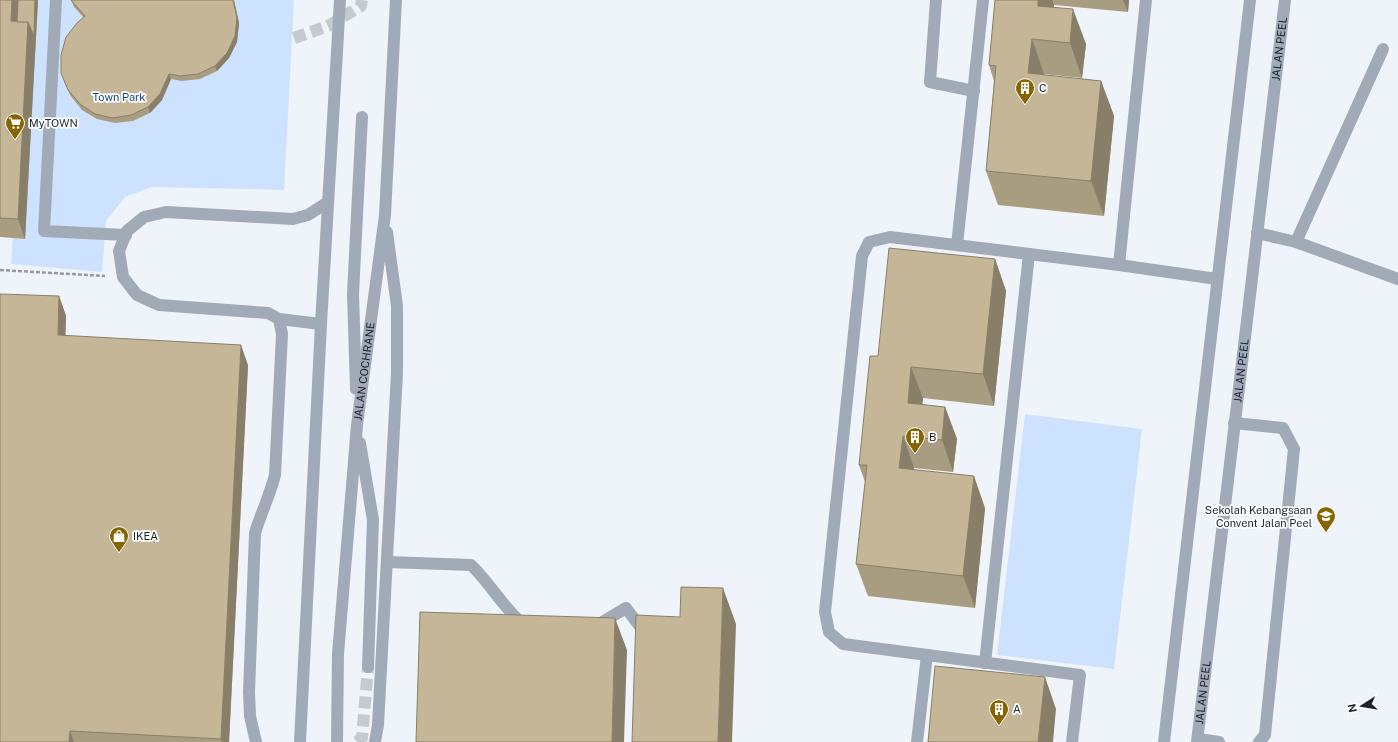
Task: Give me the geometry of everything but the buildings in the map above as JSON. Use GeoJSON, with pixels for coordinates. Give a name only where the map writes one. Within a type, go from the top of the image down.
{"type":"FeatureCollection","features":[{"type":"Feature","properties":{"kind":"street"},"geometry":{"type":"LineString","coordinates":[[56,0],[44,231],[126,235]]}},
{"type":"Feature","properties":{"kind":"street"},"geometry":{"type":"LineString","coordinates":[[300,742],[321,324],[340,0]]}},
{"type":"Feature","properties":{"kind":"street","name":"JALAN COCHRANE"},"geometry":{"type":"LineString","coordinates":[[337,742],[338,654],[357,425],[385,215],[396,0]]}},
{"type":"Feature","properties":{"kind":"street"},"geometry":{"type":"LineString","coordinates":[[936,0],[930,82],[974,91]]}},
{"type":"Feature","properties":{"kind":"street"},"geometry":{"type":"LineString","coordinates":[[957,245],[983,0]]}},
{"type":"Feature","properties":{"kind":"street"},"geometry":{"type":"LineString","coordinates":[[1119,265],[1146,0]]}},
{"type":"Feature","properties":{"kind":"street"},"geometry":{"type":"LineString","coordinates":[[1164,742],[1250,0]]}},
{"type":"Feature","properties":{"kind":"street","name":"JALAN PEEL"},"geometry":{"type":"LineString","coordinates":[[1198,741],[1234,423],[1285,0]]}},
{"type":"Feature","properties":{"kind":"street"},"geometry":{"type":"LineString","coordinates":[[1296,242],[1383,49]]}},
{"type":"Feature","properties":{"kind":"street"},"geometry":{"type":"LineString","coordinates":[[362,117],[353,294],[357,425],[373,520],[368,667]]}},
{"type":"Feature","properties":{"kind":"street"},"geometry":{"type":"LineString","coordinates":[[321,324],[279,319],[268,313],[159,305],[137,295],[123,277],[119,251],[127,231],[144,217],[166,212],[293,219],[308,215],[328,202]]}},
{"type":"Feature","properties":{"kind":"street"},"geometry":{"type":"LineString","coordinates":[[375,742],[378,726],[397,373],[397,306],[385,215]]}},
{"type":"Feature","properties":{"kind":"street"},"geometry":{"type":"LineString","coordinates":[[1257,233],[1296,242],[1398,279]]}},
{"type":"Feature","properties":{"kind":"street"},"geometry":{"type":"LineString","coordinates":[[1072,742],[1080,675],[843,644],[829,632],[825,612],[862,256],[869,242],[890,237],[1119,265],[1217,279]]}},
{"type":"Feature","properties":{"kind":"street"},"geometry":{"type":"LineString","coordinates":[[985,663],[1029,254]]}},
{"type":"Feature","properties":{"kind":"street"},"geometry":{"type":"LineString","coordinates":[[256,742],[250,716],[255,533],[259,518],[270,494],[275,475],[282,334],[279,319]]}},
{"type":"Feature","properties":{"kind":"street"},"geometry":{"type":"LineString","coordinates":[[1234,423],[1283,428],[1294,449],[1264,736],[1260,742]]}},
{"type":"Feature","properties":{"kind":"street"},"geometry":{"type":"LineString","coordinates":[[387,562],[471,565],[486,579],[509,613],[535,635]]}},
{"type":"Feature","properties":{"kind":"street"},"geometry":{"type":"LineString","coordinates":[[585,631],[597,626],[626,608],[641,628],[642,647]]}},
{"type":"Feature","properties":{"kind":"street"},"geometry":{"type":"LineString","coordinates":[[917,742],[927,655]]}},
{"type":"Feature","properties":{"kind":"street"},"geometry":{"type":"LineString","coordinates":[[297,742],[301,708]]}},
{"type":"Feature","properties":{"kind":"street"},"geometry":{"type":"LineString","coordinates":[[1198,741],[1219,742]]}},
{"type":"Feature","properties":{"kind":"path"},"geometry":{"type":"LineString","coordinates":[[0,270],[123,277]]}},
{"type":"Feature","properties":{"kind":"green space","name":"Town Park"},"geometry":{"type":"Polygon","coordinates":[[[27,0],[294,0],[284,190],[152,187],[125,197],[106,221],[102,272],[11,264],[27,0]]]}},
{"type":"Feature","properties":{"kind":"green space"},"geometry":{"type":"Polygon","coordinates":[[[1025,414],[1142,429],[1114,669],[997,655],[1025,414]]]}},
{"type":"Feature","properties":{"kind":"tunnel"},"geometry":{"type":"LineString","coordinates":[[294,38],[328,26],[361,6],[362,0]]}},
{"type":"Feature","properties":{"kind":"tunnel"},"geometry":{"type":"LineString","coordinates":[[357,742],[362,738],[368,667]]}},
{"type":"Feature","properties":{"kind":"place","name":"C"},"geometry":{"type":"Point","coordinates":[1025,105]}},
{"type":"Feature","properties":{"kind":"place","name":"MyTOWN"},"geometry":{"type":"Point","coordinates":[15,140]}},
{"type":"Feature","properties":{"kind":"place","name":"B"},"geometry":{"type":"Point","coordinates":[915,454]}},
{"type":"Feature","properties":{"kind":"place","name":"Sekolah Kebangsaan Convent Jalan Peel"},"geometry":{"type":"Point","coordinates":[1326,533]}},
{"type":"Feature","properties":{"kind":"place","name":"IKEA"},"geometry":{"type":"Point","coordinates":[119,553]}},
{"type":"Feature","properties":{"kind":"place","name":"A"},"geometry":{"type":"Point","coordinates":[999,726]}}]}
